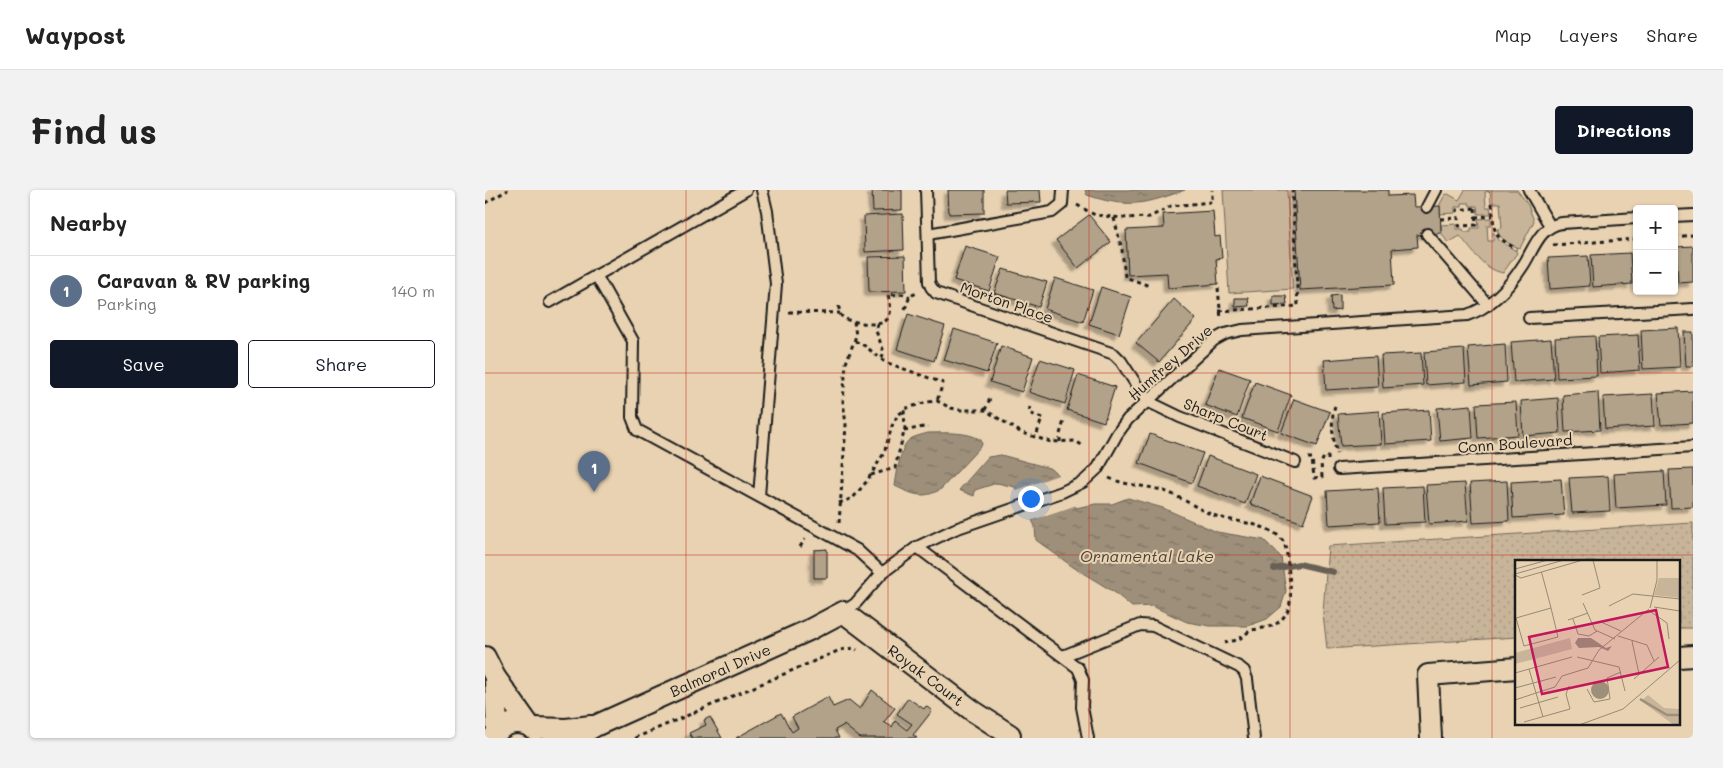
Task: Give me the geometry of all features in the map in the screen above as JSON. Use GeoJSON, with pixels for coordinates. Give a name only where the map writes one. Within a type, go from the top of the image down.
{"type":"FeatureCollection","features":[{"type":"Feature","properties":{"kind":"street","name":"Balmoral Drive"},"geometry":{"type":"LineString","coordinates":[[574,738],[595,726],[809,630],[843,612]]}},
{"type":"Feature","properties":{"kind":"street","name":"Royak Court"},"geometry":{"type":"LineString","coordinates":[[843,612],[980,716],[1010,735]]}},
{"type":"Feature","properties":{"kind":"street"},"geometry":{"type":"LineString","coordinates":[[485,657],[495,677],[535,731]]}},
{"type":"Feature","properties":{"kind":"street"},"geometry":{"type":"LineString","coordinates":[[1431,738],[1428,674],[1515,668]]}},
{"type":"Feature","properties":{"kind":"street"},"geometry":{"type":"LineString","coordinates":[[492,735],[497,706],[495,677]]}},
{"type":"Feature","properties":{"kind":"street","name":"Balmoral Drive"},"geometry":{"type":"LineString","coordinates":[[492,735],[503,726],[514,722],[535,731],[595,726]]}},
{"type":"Feature","properties":{"kind":"lane"},"geometry":{"type":"LineString","coordinates":[[550,302],[746,190]]}},
{"type":"Feature","properties":{"kind":"lane"},"geometry":{"type":"LineString","coordinates":[[759,496],[777,284],[767,211],[762,190]]}},
{"type":"Feature","properties":{"kind":"lane","name":"Morton Place"},"geometry":{"type":"LineString","coordinates":[[926,190],[929,282],[936,293],[1114,354],[1121,361],[1147,401]]}},
{"type":"Feature","properties":{"kind":"lane"},"geometry":{"type":"LineString","coordinates":[[1427,207],[1437,190]]}},
{"type":"Feature","properties":{"kind":"lane"},"geometry":{"type":"LineString","coordinates":[[1529,190],[1550,226],[1562,223],[1633,218]]}},
{"type":"Feature","properties":{"kind":"lane"},"geometry":{"type":"LineString","coordinates":[[928,234],[1049,213],[1059,207],[1063,194]]}},
{"type":"Feature","properties":{"kind":"lane"},"geometry":{"type":"LineString","coordinates":[[1678,216],[1693,215]]}},
{"type":"Feature","properties":{"kind":"lane","name":"Humfrey Drive"},"geometry":{"type":"LineString","coordinates":[[843,612],[855,604],[881,573],[917,547],[955,529],[1080,484],[1098,468],[1120,429],[1147,401],[1217,338],[1232,332],[1460,316],[1474,313],[1504,290],[1524,264],[1542,233],[1550,226]]}},
{"type":"Feature","properties":{"kind":"lane"},"geometry":{"type":"LineString","coordinates":[[1427,234],[1488,304]]}},
{"type":"Feature","properties":{"kind":"lane"},"geometry":{"type":"LineString","coordinates":[[596,275],[633,340],[633,418],[635,428],[857,550],[881,573]]}},
{"type":"Feature","properties":{"kind":"lane"},"geometry":{"type":"LineString","coordinates":[[1529,318],[1693,308]]}},
{"type":"Feature","properties":{"kind":"lane","name":"Sharp Court"},"geometry":{"type":"LineString","coordinates":[[1147,401],[1180,417],[1295,462]]}},
{"type":"Feature","properties":{"kind":"lane","name":"Conn Boulevard"},"geometry":{"type":"LineString","coordinates":[[1339,469],[1693,447]]}},
{"type":"Feature","properties":{"kind":"lane"},"geometry":{"type":"LineString","coordinates":[[917,547],[1078,668],[1081,674],[1082,707],[1088,738]]}},
{"type":"Feature","properties":{"kind":"lane"},"geometry":{"type":"LineString","coordinates":[[1063,656],[1143,624],[1153,626],[1239,667],[1247,676],[1254,738]]}},
{"type":"Feature","properties":{"kind":"path"},"geometry":{"type":"LineString","coordinates":[[485,202],[507,190]]}},
{"type":"Feature","properties":{"kind":"path"},"geometry":{"type":"LineString","coordinates":[[1063,194],[1095,214],[1114,218],[1146,218],[1171,206],[1212,202],[1212,190]]}},
{"type":"Feature","properties":{"kind":"path"},"geometry":{"type":"LineString","coordinates":[[1219,312],[1298,306],[1291,190]]}},
{"type":"Feature","properties":{"kind":"path"},"geometry":{"type":"LineString","coordinates":[[1492,204],[1495,232],[1499,238],[1520,251],[1544,246],[1633,239]]}},
{"type":"Feature","properties":{"kind":"path"},"geometry":{"type":"LineString","coordinates":[[1475,208],[1475,217],[1476,225],[1459,226],[1457,210],[1475,208]]}},
{"type":"Feature","properties":{"kind":"path"},"geometry":{"type":"LineString","coordinates":[[1475,217],[1493,216]]}},
{"type":"Feature","properties":{"kind":"path"},"geometry":{"type":"LineString","coordinates":[[1114,218],[1122,250],[1125,277],[1150,286]]}},
{"type":"Feature","properties":{"kind":"path"},"geometry":{"type":"LineString","coordinates":[[1441,219],[1458,218]]}},
{"type":"Feature","properties":{"kind":"path"},"geometry":{"type":"LineString","coordinates":[[1678,237],[1693,235]]}},
{"type":"Feature","properties":{"kind":"path"},"geometry":{"type":"LineString","coordinates":[[1218,288],[1219,312],[1222,322]]}},
{"type":"Feature","properties":{"kind":"path"},"geometry":{"type":"LineString","coordinates":[[783,311],[840,314],[847,320],[878,324],[886,321],[890,314],[891,308],[888,295],[903,294],[910,297]]}},
{"type":"Feature","properties":{"kind":"path"},"geometry":{"type":"LineString","coordinates":[[839,306],[840,314]]}},
{"type":"Feature","properties":{"kind":"path"},"geometry":{"type":"LineString","coordinates":[[800,547],[803,541],[810,537],[815,537],[829,544],[840,519],[839,504],[846,425],[843,401],[846,364],[855,342],[854,321]]}},
{"type":"Feature","properties":{"kind":"path"},"geometry":{"type":"LineString","coordinates":[[878,324],[876,331],[884,352],[881,360]]}},
{"type":"Feature","properties":{"kind":"path"},"geometry":{"type":"LineString","coordinates":[[855,342],[867,347],[881,360],[943,383],[937,401]]}},
{"type":"Feature","properties":{"kind":"path"},"geometry":{"type":"LineString","coordinates":[[985,410],[991,396]]}},
{"type":"Feature","properties":{"kind":"path"},"geometry":{"type":"LineString","coordinates":[[839,504],[853,498],[871,475],[885,450],[893,423],[904,410],[927,402],[937,401],[960,410],[985,410],[1013,428],[1035,437],[1051,442],[1075,441],[1082,445]]}},
{"type":"Feature","properties":{"kind":"path"},"geometry":{"type":"LineString","coordinates":[[1295,462],[1298,459],[1312,458],[1314,478],[1322,478],[1321,463],[1323,456],[1328,458],[1329,474],[1339,473],[1332,412],[1335,406]]}},
{"type":"Feature","properties":{"kind":"path"},"geometry":{"type":"LineString","coordinates":[[1030,408],[1029,413],[1042,418],[1035,437]]}},
{"type":"Feature","properties":{"kind":"path"},"geometry":{"type":"LineString","coordinates":[[871,475],[895,468],[906,424],[904,410]]}},
{"type":"Feature","properties":{"kind":"path"},"geometry":{"type":"LineString","coordinates":[[1060,442],[1064,421]]}},
{"type":"Feature","properties":{"kind":"path"},"geometry":{"type":"LineString","coordinates":[[904,431],[928,426]]}},
{"type":"Feature","properties":{"kind":"path"},"geometry":{"type":"LineString","coordinates":[[1109,478],[1130,486],[1150,487],[1171,493],[1217,517],[1246,522],[1265,529],[1281,539],[1285,549],[1291,598],[1286,615],[1279,622],[1263,629],[1250,631],[1239,639],[1229,641],[1207,652]]}},
{"type":"Feature","properties":{"kind":"path"},"geometry":{"type":"LineString","coordinates":[[635,738],[839,650],[854,648]]}},
{"type":"Feature","properties":{"kind":"shaded area"},"geometry":{"type":"Polygon","coordinates":[[[1223,190],[1287,190],[1293,289],[1229,293],[1223,190]]]}},
{"type":"Feature","properties":{"kind":"shaded area"},"geometry":{"type":"Polygon","coordinates":[[[1465,190],[1517,190],[1528,205],[1534,221],[1520,248],[1506,241],[1498,233],[1497,229],[1502,228],[1500,203],[1491,203],[1490,191],[1485,192],[1486,207],[1490,207],[1491,214],[1478,214],[1477,206],[1462,203],[1462,207],[1455,207],[1455,213],[1440,214],[1440,204],[1445,195],[1448,194],[1459,200],[1465,190]]]}},
{"type":"Feature","properties":{"kind":"shaded area"},"geometry":{"type":"Polygon","coordinates":[[[1491,218],[1491,225],[1487,225],[1488,241],[1493,241],[1493,232],[1500,241],[1517,253],[1503,273],[1490,268],[1484,263],[1460,236],[1448,243],[1442,234],[1441,225],[1456,224],[1456,229],[1471,232],[1471,228],[1479,228],[1478,219],[1491,218]]]}},
{"type":"Feature","properties":{"kind":"shaded area"},"geometry":{"type":"Polygon","coordinates":[[[1693,523],[1693,628],[1681,628],[1681,560],[1515,560],[1515,637],[1327,649],[1323,613],[1328,546],[1693,523]]]}},
{"type":"Feature","properties":{"kind":"water"},"geometry":{"type":"Polygon","coordinates":[[[1085,190],[1185,190],[1159,199],[1126,203],[1087,195],[1085,190]]]}},
{"type":"Feature","properties":{"kind":"water"},"geometry":{"type":"Polygon","coordinates":[[[928,433],[969,435],[981,440],[982,445],[941,489],[929,494],[918,495],[895,486],[901,454],[906,443],[913,438],[928,433]]]}},
{"type":"Feature","properties":{"kind":"water","name":"Ornamental Lake"},"geometry":{"type":"Polygon","coordinates":[[[1001,455],[1049,468],[1058,474],[1076,508],[1095,504],[1112,504],[1128,498],[1163,508],[1217,532],[1264,540],[1281,557],[1286,591],[1281,607],[1267,619],[1248,626],[1210,626],[1187,622],[1152,606],[1132,607],[1114,592],[1073,567],[1036,540],[1035,526],[1015,487],[997,483],[975,490],[974,496],[959,490],[988,457],[1001,455]]]}},
{"type":"Feature","properties":{"kind":"pier"},"geometry":{"type":"Polygon","coordinates":[[[1061,474],[1077,505],[1030,521],[1014,491],[1061,474]]]}},
{"type":"Feature","properties":{"kind":"building"},"geometry":{"type":"Polygon","coordinates":[[[872,190],[902,190],[902,210],[873,211],[872,190]]]}},
{"type":"Feature","properties":{"kind":"building"},"geometry":{"type":"Polygon","coordinates":[[[948,190],[984,190],[984,213],[949,214],[948,190]]]}},
{"type":"Feature","properties":{"kind":"building"},"geometry":{"type":"Polygon","coordinates":[[[1005,190],[1040,190],[1041,202],[1006,203],[1005,190]]]}},
{"type":"Feature","properties":{"kind":"building"},"geometry":{"type":"Polygon","coordinates":[[[1294,190],[1388,190],[1388,196],[1413,195],[1414,207],[1440,206],[1441,233],[1417,235],[1418,247],[1392,249],[1394,285],[1300,290],[1294,190]]]}},
{"type":"Feature","properties":{"kind":"building"},"geometry":{"type":"Polygon","coordinates":[[[1213,211],[1215,237],[1220,236],[1222,258],[1216,259],[1218,284],[1168,288],[1167,273],[1128,275],[1126,230],[1164,228],[1163,214],[1213,211]]]}},
{"type":"Feature","properties":{"kind":"building"},"geometry":{"type":"Polygon","coordinates":[[[903,214],[904,250],[865,252],[864,216],[903,214]]]}},
{"type":"Feature","properties":{"kind":"building"},"geometry":{"type":"Polygon","coordinates":[[[1089,215],[1111,242],[1078,268],[1056,240],[1089,215]]]}},
{"type":"Feature","properties":{"kind":"building"},"geometry":{"type":"Polygon","coordinates":[[[965,246],[1000,257],[989,291],[954,280],[965,246]]]}},
{"type":"Feature","properties":{"kind":"building"},"geometry":{"type":"Polygon","coordinates":[[[1693,246],[1693,282],[1678,283],[1678,247],[1693,246]]]}},
{"type":"Feature","properties":{"kind":"building"},"geometry":{"type":"Polygon","coordinates":[[[1630,253],[1632,284],[1593,287],[1591,255],[1630,253]]]}},
{"type":"Feature","properties":{"kind":"building"},"geometry":{"type":"Polygon","coordinates":[[[905,256],[906,291],[869,292],[868,257],[905,256]]]}},
{"type":"Feature","properties":{"kind":"building"},"geometry":{"type":"Polygon","coordinates":[[[1588,256],[1590,286],[1550,289],[1548,258],[1588,256]]]}},
{"type":"Feature","properties":{"kind":"building"},"geometry":{"type":"Polygon","coordinates":[[[1003,269],[1047,282],[1039,307],[994,293],[1003,269]]]}},
{"type":"Feature","properties":{"kind":"building"},"geometry":{"type":"Polygon","coordinates":[[[1055,278],[1093,290],[1083,322],[1045,309],[1055,278]]]}},
{"type":"Feature","properties":{"kind":"building"},"geometry":{"type":"Polygon","coordinates":[[[1101,287],[1131,297],[1119,334],[1089,324],[1101,287]]]}},
{"type":"Feature","properties":{"kind":"building"},"geometry":{"type":"Polygon","coordinates":[[[1340,295],[1340,310],[1332,311],[1331,296],[1340,295]]]}},
{"type":"Feature","properties":{"kind":"building"},"geometry":{"type":"Polygon","coordinates":[[[1273,296],[1286,296],[1287,304],[1273,305],[1273,296]]]}},
{"type":"Feature","properties":{"kind":"building"},"geometry":{"type":"Polygon","coordinates":[[[1235,298],[1248,298],[1249,306],[1235,307],[1235,298]]]}},
{"type":"Feature","properties":{"kind":"building"},"geometry":{"type":"Polygon","coordinates":[[[1174,299],[1196,319],[1159,362],[1136,343],[1174,299]]]}},
{"type":"Feature","properties":{"kind":"building"},"geometry":{"type":"Polygon","coordinates":[[[908,314],[945,326],[934,361],[897,349],[908,314]]]}},
{"type":"Feature","properties":{"kind":"building"},"geometry":{"type":"Polygon","coordinates":[[[1678,328],[1680,367],[1643,369],[1641,330],[1678,328]]]}},
{"type":"Feature","properties":{"kind":"building"},"geometry":{"type":"Polygon","coordinates":[[[954,329],[997,343],[987,373],[944,360],[954,329]]]}},
{"type":"Feature","properties":{"kind":"building"},"geometry":{"type":"Polygon","coordinates":[[[1684,332],[1693,332],[1693,366],[1686,366],[1684,332]]]}},
{"type":"Feature","properties":{"kind":"building"},"geometry":{"type":"Polygon","coordinates":[[[1638,335],[1640,370],[1600,373],[1598,337],[1638,335]]]}},
{"type":"Feature","properties":{"kind":"building"},"geometry":{"type":"Polygon","coordinates":[[[1595,336],[1597,376],[1557,378],[1555,338],[1595,336]]]}},
{"type":"Feature","properties":{"kind":"building"},"geometry":{"type":"Polygon","coordinates":[[[1551,339],[1554,379],[1514,382],[1511,342],[1551,339]]]}},
{"type":"Feature","properties":{"kind":"building"},"geometry":{"type":"Polygon","coordinates":[[[1505,344],[1507,382],[1471,385],[1468,347],[1505,344]]]}},
{"type":"Feature","properties":{"kind":"building"},"geometry":{"type":"Polygon","coordinates":[[[1001,346],[1033,357],[1022,392],[990,382],[1001,346]]]}},
{"type":"Feature","properties":{"kind":"building"},"geometry":{"type":"Polygon","coordinates":[[[1464,349],[1466,382],[1426,385],[1424,352],[1464,349]]]}},
{"type":"Feature","properties":{"kind":"building"},"geometry":{"type":"Polygon","coordinates":[[[1421,353],[1423,385],[1383,388],[1381,355],[1421,353]]]}},
{"type":"Feature","properties":{"kind":"building"},"geometry":{"type":"Polygon","coordinates":[[[1376,356],[1378,387],[1326,390],[1324,360],[1376,356]]]}},
{"type":"Feature","properties":{"kind":"building"},"geometry":{"type":"Polygon","coordinates":[[[1040,359],[1075,370],[1065,404],[1029,392],[1040,359]]]}},
{"type":"Feature","properties":{"kind":"building"},"geometry":{"type":"Polygon","coordinates":[[[1219,368],[1250,379],[1237,417],[1205,405],[1219,368]]]}},
{"type":"Feature","properties":{"kind":"building"},"geometry":{"type":"Polygon","coordinates":[[[1078,375],[1115,387],[1104,422],[1067,410],[1078,375]]]}},
{"type":"Feature","properties":{"kind":"building"},"geometry":{"type":"Polygon","coordinates":[[[1255,382],[1291,395],[1278,431],[1242,418],[1255,382]]]}},
{"type":"Feature","properties":{"kind":"building"},"geometry":{"type":"Polygon","coordinates":[[[1693,391],[1693,423],[1661,425],[1658,393],[1693,391]]]}},
{"type":"Feature","properties":{"kind":"building"},"geometry":{"type":"Polygon","coordinates":[[[1598,392],[1600,430],[1565,432],[1563,395],[1598,392]]]}},
{"type":"Feature","properties":{"kind":"building"},"geometry":{"type":"Polygon","coordinates":[[[1653,394],[1655,426],[1605,429],[1603,397],[1653,394]]]}},
{"type":"Feature","properties":{"kind":"building"},"geometry":{"type":"Polygon","coordinates":[[[1558,398],[1560,433],[1523,436],[1521,401],[1558,398]]]}},
{"type":"Feature","properties":{"kind":"building"},"geometry":{"type":"Polygon","coordinates":[[[1294,399],[1330,412],[1317,446],[1281,433],[1294,399]]]}},
{"type":"Feature","properties":{"kind":"building"},"geometry":{"type":"Polygon","coordinates":[[[1516,402],[1518,435],[1478,438],[1476,404],[1516,402]]]}},
{"type":"Feature","properties":{"kind":"building"},"geometry":{"type":"Polygon","coordinates":[[[1471,405],[1473,438],[1440,441],[1437,408],[1471,405]]]}},
{"type":"Feature","properties":{"kind":"building"},"geometry":{"type":"Polygon","coordinates":[[[1429,410],[1431,441],[1385,444],[1383,413],[1429,410]]]}},
{"type":"Feature","properties":{"kind":"building"},"geometry":{"type":"Polygon","coordinates":[[[1379,411],[1381,444],[1341,446],[1338,414],[1379,411]]]}},
{"type":"Feature","properties":{"kind":"building"},"geometry":{"type":"Polygon","coordinates":[[[1150,434],[1203,453],[1192,483],[1139,463],[1150,434]]]}},
{"type":"Feature","properties":{"kind":"building"},"geometry":{"type":"Polygon","coordinates":[[[1208,456],[1256,474],[1245,504],[1197,486],[1208,456]]]}},
{"type":"Feature","properties":{"kind":"building"},"geometry":{"type":"Polygon","coordinates":[[[1693,469],[1693,507],[1671,508],[1669,470],[1693,469]]]}},
{"type":"Feature","properties":{"kind":"building"},"geometry":{"type":"Polygon","coordinates":[[[1664,471],[1666,505],[1616,508],[1614,474],[1664,471]]]}},
{"type":"Feature","properties":{"kind":"building"},"geometry":{"type":"Polygon","coordinates":[[[1260,476],[1313,496],[1303,523],[1250,504],[1260,476]]]}},
{"type":"Feature","properties":{"kind":"building"},"geometry":{"type":"Polygon","coordinates":[[[1608,476],[1610,511],[1572,513],[1569,478],[1608,476]]]}},
{"type":"Feature","properties":{"kind":"building"},"geometry":{"type":"Polygon","coordinates":[[[1561,479],[1564,515],[1513,518],[1511,482],[1561,479]]]}},
{"type":"Feature","properties":{"kind":"building"},"geometry":{"type":"Polygon","coordinates":[[[1507,481],[1509,521],[1473,523],[1470,483],[1507,481]]]}},
{"type":"Feature","properties":{"kind":"building"},"geometry":{"type":"Polygon","coordinates":[[[1465,483],[1468,521],[1429,524],[1426,485],[1465,483]]]}},
{"type":"Feature","properties":{"kind":"building"},"geometry":{"type":"Polygon","coordinates":[[[1423,486],[1425,522],[1385,524],[1383,488],[1423,486]]]}},
{"type":"Feature","properties":{"kind":"building"},"geometry":{"type":"Polygon","coordinates":[[[1378,488],[1380,522],[1329,525],[1327,491],[1378,488]]]}},
{"type":"Feature","properties":{"kind":"building"},"geometry":{"type":"Polygon","coordinates":[[[827,549],[827,578],[814,578],[814,550],[827,549]]]}},
{"type":"Feature","properties":{"kind":"building"},"geometry":{"type":"Polygon","coordinates":[[[872,690],[895,708],[884,722],[892,727],[895,721],[907,730],[912,724],[897,714],[908,698],[924,709],[926,706],[932,711],[913,735],[917,738],[860,738],[844,725],[835,730],[839,738],[736,738],[781,713],[792,732],[798,728],[792,717],[828,697],[833,707],[849,700],[860,709],[872,690]]]}},
{"type":"Feature","properties":{"kind":"building"},"geometry":{"type":"Polygon","coordinates":[[[710,717],[722,738],[692,738],[689,733],[706,725],[704,720],[710,717]]]}},
{"type":"Feature","properties":{"kind":"waterway"},"geometry":{"type":"LineString","coordinates":[[1274,569],[1299,564],[1333,572]]}},
{"type":"Feature","properties":{"kind":"place","name":"Caravan & RV parking"},"geometry":{"type":"Point","coordinates":[594,492]}}]}
